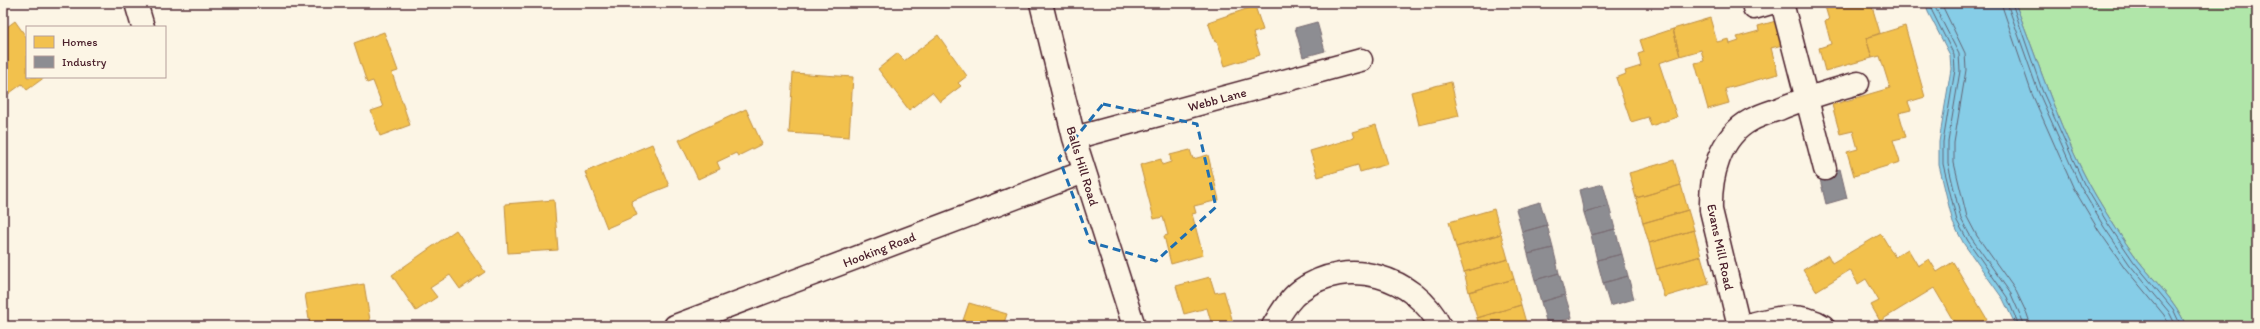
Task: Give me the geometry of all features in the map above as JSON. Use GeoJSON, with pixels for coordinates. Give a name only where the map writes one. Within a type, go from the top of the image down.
{"type":"FeatureCollection","features":[{"type":"Feature","properties":{"kind":"street"},"geometry":{"type":"LineString","coordinates":[[136,3],[143,26]]}},
{"type":"Feature","properties":{"kind":"street","name":"Balls Hill Road"},"geometry":{"type":"LineString","coordinates":[[1041,3],[1074,138],[1134,326]]}},
{"type":"Feature","properties":{"kind":"street"},"geometry":{"type":"LineString","coordinates":[[1782,3],[1825,169]]}},
{"type":"Feature","properties":{"kind":"street","name":"Webb Lane"},"geometry":{"type":"LineString","coordinates":[[1074,138],[1361,60]]}},
{"type":"Feature","properties":{"kind":"street","name":"Evans Mill Road"},"geometry":{"type":"LineString","coordinates":[[1739,326],[1711,210],[1711,194],[1714,171],[1723,148],[1734,133],[1750,120],[1807,98],[1858,83]]}},
{"type":"Feature","properties":{"kind":"street","name":"Hooking Road"},"geometry":{"type":"LineString","coordinates":[[675,326],[1084,172]]}},
{"type":"Feature","properties":{"kind":"street"},"geometry":{"type":"LineString","coordinates":[[1273,326],[1287,303],[1301,290],[1319,280],[1340,273],[1361,272],[1383,277],[1405,288],[1425,304],[1440,326]]}},
{"type":"Feature","properties":{"kind":"street"},"geometry":{"type":"LineString","coordinates":[[1743,326],[1779,317],[1800,318],[1823,326]]}},
{"type":"Feature","properties":{"kind":"highlighted area"},"geometry":{"type":"Polygon","coordinates":[[[1103,104],[1197,124],[1216,207],[1156,261],[1090,242],[1059,158],[1103,104]]]}},
{"type":"Feature","properties":{"kind":"green space"},"geometry":{"type":"Polygon","coordinates":[[[2015,3],[2257,3],[2257,326],[2186,326],[2177,308],[2138,260],[2122,237],[2101,204],[2084,173],[2062,126],[2015,3]]]}},
{"type":"Feature","properties":{"kind":"water"},"geometry":{"type":"Polygon","coordinates":[[[1926,3],[2015,3],[2062,126],[2084,173],[2101,204],[2122,237],[2138,260],[2177,308],[2186,326],[2016,326],[2003,299],[1964,244],[1953,223],[1939,165],[1939,142],[1951,69],[1950,55],[1928,12],[1926,3]]]}},
{"type":"Feature","properties":{"kind":"building: Homes"},"geometry":{"type":"Polygon","coordinates":[[[1824,3],[1871,3],[1880,33],[1866,38],[1872,58],[1825,71],[1819,48],[1831,44],[1825,21],[1829,20],[1824,3]]]}},
{"type":"Feature","properties":{"kind":"building: Homes"},"geometry":{"type":"Polygon","coordinates":[[[1255,6],[1263,30],[1253,33],[1260,55],[1225,66],[1217,41],[1215,42],[1208,22],[1255,6]]]}},
{"type":"Feature","properties":{"kind":"building: Homes"},"geometry":{"type":"Polygon","coordinates":[[[1710,18],[1717,42],[1729,39],[1730,44],[1739,41],[1737,37],[1759,31],[1758,26],[1783,19],[1790,43],[1771,48],[1778,74],[1725,89],[1729,103],[1708,109],[1695,63],[1704,61],[1701,50],[1680,56],[1673,29],[1710,18]]]}},
{"type":"Feature","properties":{"kind":"building: Homes"},"geometry":{"type":"Polygon","coordinates":[[[15,21],[26,37],[26,78],[44,78],[27,90],[22,84],[3,98],[3,30],[15,21]]]}},
{"type":"Feature","properties":{"kind":"building: Homes"},"geometry":{"type":"Polygon","coordinates":[[[1905,26],[1925,97],[1908,102],[1911,110],[1899,113],[1906,137],[1893,140],[1900,162],[1854,176],[1847,152],[1858,149],[1853,131],[1840,134],[1832,105],[1890,88],[1880,56],[1872,58],[1866,38],[1905,26]]]}},
{"type":"Feature","properties":{"kind":"building: Homes"},"geometry":{"type":"Polygon","coordinates":[[[1673,29],[1680,56],[1659,63],[1677,117],[1651,126],[1648,117],[1631,122],[1616,78],[1626,74],[1625,71],[1641,66],[1638,54],[1644,52],[1640,40],[1673,29]]]}},
{"type":"Feature","properties":{"kind":"building: Homes"},"geometry":{"type":"Polygon","coordinates":[[[384,32],[398,71],[392,73],[410,125],[380,136],[371,111],[383,107],[373,81],[367,83],[354,43],[384,32]]]}},
{"type":"Feature","properties":{"kind":"building: Homes"},"geometry":{"type":"Polygon","coordinates":[[[938,35],[967,76],[958,83],[961,86],[940,102],[932,92],[909,110],[878,69],[898,53],[904,61],[938,35]]]}},
{"type":"Feature","properties":{"kind":"building: Homes"},"geometry":{"type":"Polygon","coordinates":[[[793,73],[853,77],[849,137],[789,133],[793,73]]]}},
{"type":"Feature","properties":{"kind":"building: Homes"},"geometry":{"type":"Polygon","coordinates":[[[1451,82],[1459,116],[1419,125],[1411,92],[1451,82]]]}},
{"type":"Feature","properties":{"kind":"building: Homes"},"geometry":{"type":"Polygon","coordinates":[[[746,109],[762,144],[738,156],[736,153],[717,162],[720,169],[698,179],[679,140],[746,109]]]}},
{"type":"Feature","properties":{"kind":"building: Homes"},"geometry":{"type":"Polygon","coordinates":[[[1376,125],[1388,164],[1360,172],[1358,165],[1318,177],[1310,151],[1354,138],[1352,132],[1376,125]]]}},
{"type":"Feature","properties":{"kind":"building: Homes"},"geometry":{"type":"Polygon","coordinates":[[[652,144],[669,186],[631,201],[637,215],[607,228],[585,172],[652,144]]]}},
{"type":"Feature","properties":{"kind":"building: Homes"},"geometry":{"type":"Polygon","coordinates":[[[1190,150],[1193,159],[1208,155],[1219,200],[1194,206],[1196,213],[1192,214],[1203,255],[1171,264],[1164,236],[1168,235],[1163,217],[1154,219],[1140,165],[1161,159],[1162,165],[1171,162],[1170,155],[1190,150]]]}},
{"type":"Feature","properties":{"kind":"building: Homes"},"geometry":{"type":"Polygon","coordinates":[[[1674,160],[1681,185],[1636,198],[1629,173],[1674,160]]]}},
{"type":"Feature","properties":{"kind":"building: Homes"},"geometry":{"type":"Polygon","coordinates":[[[1681,185],[1688,210],[1643,223],[1636,198],[1681,185]]]}},
{"type":"Feature","properties":{"kind":"building: Homes"},"geometry":{"type":"Polygon","coordinates":[[[554,200],[558,250],[508,253],[505,204],[554,200]]]}},
{"type":"Feature","properties":{"kind":"building: Homes"},"geometry":{"type":"Polygon","coordinates":[[[1494,209],[1501,234],[1456,247],[1449,222],[1494,209]]]}},
{"type":"Feature","properties":{"kind":"building: Homes"},"geometry":{"type":"Polygon","coordinates":[[[1688,210],[1694,230],[1649,243],[1643,223],[1688,210]]]}},
{"type":"Feature","properties":{"kind":"building: Homes"},"geometry":{"type":"Polygon","coordinates":[[[456,230],[485,272],[460,289],[450,275],[430,288],[437,297],[416,311],[392,275],[456,230]]]}},
{"type":"Feature","properties":{"kind":"building: Homes"},"geometry":{"type":"Polygon","coordinates":[[[1694,230],[1701,256],[1656,269],[1649,243],[1694,230]]]}},
{"type":"Feature","properties":{"kind":"building: Homes"},"geometry":{"type":"Polygon","coordinates":[[[1501,234],[1508,259],[1464,272],[1456,247],[1501,234]]]}},
{"type":"Feature","properties":{"kind":"building: Homes"},"geometry":{"type":"Polygon","coordinates":[[[1881,234],[1895,257],[1908,249],[1918,266],[1929,259],[1937,272],[1953,262],[1987,319],[1975,326],[1948,326],[1954,322],[1934,288],[1880,321],[1871,305],[1879,301],[1866,279],[1858,284],[1850,270],[1816,291],[1803,270],[1828,255],[1832,263],[1881,234]]]}},
{"type":"Feature","properties":{"kind":"building: Homes"},"geometry":{"type":"Polygon","coordinates":[[[1701,256],[1709,284],[1664,297],[1656,269],[1701,256]]]}},
{"type":"Feature","properties":{"kind":"building: Homes"},"geometry":{"type":"Polygon","coordinates":[[[1508,259],[1514,279],[1469,292],[1464,272],[1508,259]]]}},
{"type":"Feature","properties":{"kind":"building: Homes"},"geometry":{"type":"Polygon","coordinates":[[[1210,277],[1215,293],[1224,291],[1234,326],[1206,326],[1205,324],[1211,322],[1207,308],[1184,314],[1176,286],[1210,277]]]}},
{"type":"Feature","properties":{"kind":"building: Homes"},"geometry":{"type":"Polygon","coordinates":[[[1514,279],[1521,305],[1477,318],[1469,292],[1514,279]]]}},
{"type":"Feature","properties":{"kind":"building: Homes"},"geometry":{"type":"Polygon","coordinates":[[[364,284],[371,326],[310,326],[305,294],[364,284]]]}},
{"type":"Feature","properties":{"kind":"building: Homes"},"geometry":{"type":"Polygon","coordinates":[[[969,303],[1007,314],[1003,326],[961,326],[969,303]]]}},
{"type":"Feature","properties":{"kind":"building: Homes"},"geometry":{"type":"Polygon","coordinates":[[[1521,305],[1527,326],[1479,326],[1477,318],[1521,305]]]}},
{"type":"Feature","properties":{"kind":"building: Homes"},"geometry":{"type":"Polygon","coordinates":[[[254,322],[256,326],[245,326],[254,322]]]}},
{"type":"Feature","properties":{"kind":"building: Homes"},"geometry":{"type":"Polygon","coordinates":[[[917,322],[918,326],[902,326],[917,322]]]}},
{"type":"Feature","properties":{"kind":"building: Industry"},"geometry":{"type":"Polygon","coordinates":[[[1317,22],[1325,51],[1303,57],[1295,28],[1317,22]]]}},
{"type":"Feature","properties":{"kind":"building: Industry"},"geometry":{"type":"Polygon","coordinates":[[[1840,169],[1847,198],[1826,204],[1819,175],[1840,169]]]}},
{"type":"Feature","properties":{"kind":"building: Industry"},"geometry":{"type":"Polygon","coordinates":[[[1603,184],[1609,206],[1584,213],[1579,190],[1603,184]]]}},
{"type":"Feature","properties":{"kind":"building: Industry"},"geometry":{"type":"Polygon","coordinates":[[[1540,202],[1547,225],[1522,232],[1516,209],[1540,202]]]}},
{"type":"Feature","properties":{"kind":"building: Industry"},"geometry":{"type":"Polygon","coordinates":[[[1609,206],[1615,229],[1591,235],[1584,213],[1609,206]]]}},
{"type":"Feature","properties":{"kind":"building: Industry"},"geometry":{"type":"Polygon","coordinates":[[[1547,225],[1553,248],[1528,254],[1522,232],[1547,225]]]}},
{"type":"Feature","properties":{"kind":"building: Industry"},"geometry":{"type":"Polygon","coordinates":[[[1615,229],[1622,254],[1597,260],[1591,235],[1615,229]]]}},
{"type":"Feature","properties":{"kind":"building: Industry"},"geometry":{"type":"Polygon","coordinates":[[[1553,248],[1559,273],[1535,280],[1528,254],[1553,248]]]}},
{"type":"Feature","properties":{"kind":"building: Industry"},"geometry":{"type":"Polygon","coordinates":[[[1622,254],[1628,276],[1603,283],[1597,260],[1622,254]]]}},
{"type":"Feature","properties":{"kind":"building: Industry"},"geometry":{"type":"Polygon","coordinates":[[[1559,273],[1565,295],[1541,302],[1535,280],[1559,273]]]}},
{"type":"Feature","properties":{"kind":"building: Industry"},"geometry":{"type":"Polygon","coordinates":[[[1628,276],[1634,299],[1610,306],[1603,283],[1628,276]]]}},
{"type":"Feature","properties":{"kind":"building: Industry"},"geometry":{"type":"Polygon","coordinates":[[[1565,295],[1572,318],[1547,325],[1541,302],[1565,295]]]}}]}
